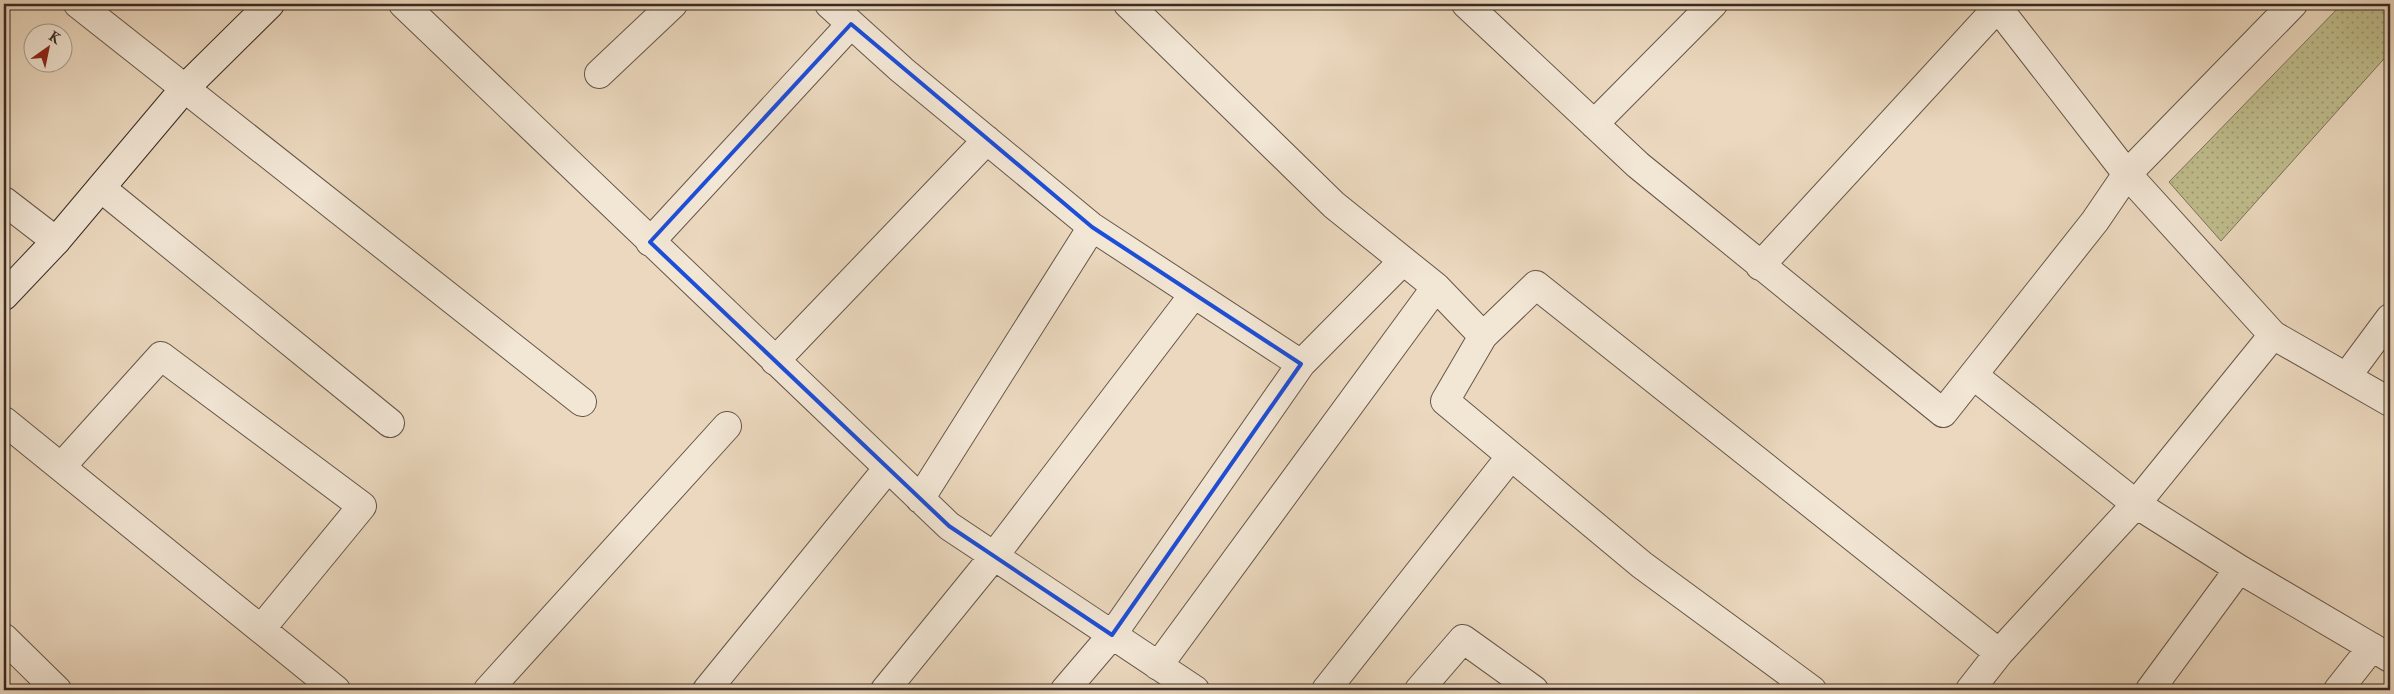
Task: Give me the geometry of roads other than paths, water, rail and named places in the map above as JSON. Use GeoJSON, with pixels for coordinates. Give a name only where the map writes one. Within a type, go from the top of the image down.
{"type":"FeatureCollection","features":[{"type":"Feature","properties":{"kind":"street"},"geometry":{"type":"LineString","coordinates":[[78,4],[582,402]]}},
{"type":"Feature","properties":{"kind":"street"},"geometry":{"type":"LineString","coordinates":[[4,296],[56,241],[184,89],[270,4]]}},
{"type":"Feature","properties":{"kind":"street"},"geometry":{"type":"LineString","coordinates":[[403,4],[949,526],[1195,690]]}},
{"type":"Feature","properties":{"kind":"street"},"geometry":{"type":"LineString","coordinates":[[599,74],[673,4]]}},
{"type":"Feature","properties":{"kind":"street"},"geometry":{"type":"LineString","coordinates":[[829,4],[902,70],[1092,227],[1302,364]]}},
{"type":"Feature","properties":{"kind":"street"},"geometry":{"type":"LineString","coordinates":[[1128,4],[1334,205],[1436,288],[1483,336]]}},
{"type":"Feature","properties":{"kind":"street"},"geometry":{"type":"LineString","coordinates":[[1466,4],[1638,165],[1942,413],[2095,221],[2127,174],[2293,4]]}},
{"type":"Feature","properties":{"kind":"street"},"geometry":{"type":"LineString","coordinates":[[1594,124],[1713,4]]}},
{"type":"Feature","properties":{"kind":"street"},"geometry":{"type":"LineString","coordinates":[[1760,266],[1996,5],[2127,174],[2273,335],[2390,402]]}},
{"type":"Feature","properties":{"kind":"street"},"geometry":{"type":"LineString","coordinates":[[650,242],[851,24]]}},
{"type":"Feature","properties":{"kind":"street"},"geometry":{"type":"LineString","coordinates":[[775,361],[987,140]]}},
{"type":"Feature","properties":{"kind":"street"},"geometry":{"type":"LineString","coordinates":[[101,188],[390,423]]}},
{"type":"Feature","properties":{"kind":"street"},"geometry":{"type":"LineString","coordinates":[[4,201],[56,241]]}},
{"type":"Feature","properties":{"kind":"street"},"geometry":{"type":"LineString","coordinates":[[920,499],[1092,227]]}},
{"type":"Feature","properties":{"kind":"street"},"geometry":{"type":"LineString","coordinates":[[1065,690],[1112,635],[1302,364],[1403,261]]}},
{"type":"Feature","properties":{"kind":"street"},"geometry":{"type":"LineString","coordinates":[[1812,690],[1642,564],[1445,400],[1483,336],[1536,285],[1999,653]]}},
{"type":"Feature","properties":{"kind":"street"},"geometry":{"type":"LineString","coordinates":[[1158,666],[1436,288]]}},
{"type":"Feature","properties":{"kind":"street"},"geometry":{"type":"LineString","coordinates":[[885,690],[994,556],[1194,294]]}},
{"type":"Feature","properties":{"kind":"street"},"geometry":{"type":"LineString","coordinates":[[2347,376],[2390,318]]}},
{"type":"Feature","properties":{"kind":"street"},"geometry":{"type":"LineString","coordinates":[[1970,690],[1999,653],[2136,504],[2273,335]]}},
{"type":"Feature","properties":{"kind":"street"},"geometry":{"type":"LineString","coordinates":[[61,467],[161,356],[362,506],[261,629]]}},
{"type":"Feature","properties":{"kind":"street"},"geometry":{"type":"LineString","coordinates":[[1973,375],[2136,504],[2240,569],[2381,652],[2338,690]]}},
{"type":"Feature","properties":{"kind":"street"},"geometry":{"type":"LineString","coordinates":[[4,420],[336,690]]}},
{"type":"Feature","properties":{"kind":"street"},"geometry":{"type":"LineString","coordinates":[[488,690],[727,426]]}},
{"type":"Feature","properties":{"kind":"street"},"geometry":{"type":"LineString","coordinates":[[1326,690],[1511,456]]}},
{"type":"Feature","properties":{"kind":"street"},"geometry":{"type":"LineString","coordinates":[[707,690],[888,468]]}},
{"type":"Feature","properties":{"kind":"street"},"geometry":{"type":"LineString","coordinates":[[2150,690],[2240,569]]}},
{"type":"Feature","properties":{"kind":"street"},"geometry":{"type":"LineString","coordinates":[[4,638],[57,690]]}},
{"type":"Feature","properties":{"kind":"street"},"geometry":{"type":"LineString","coordinates":[[1419,690],[1463,639],[1534,690]]}}]}
